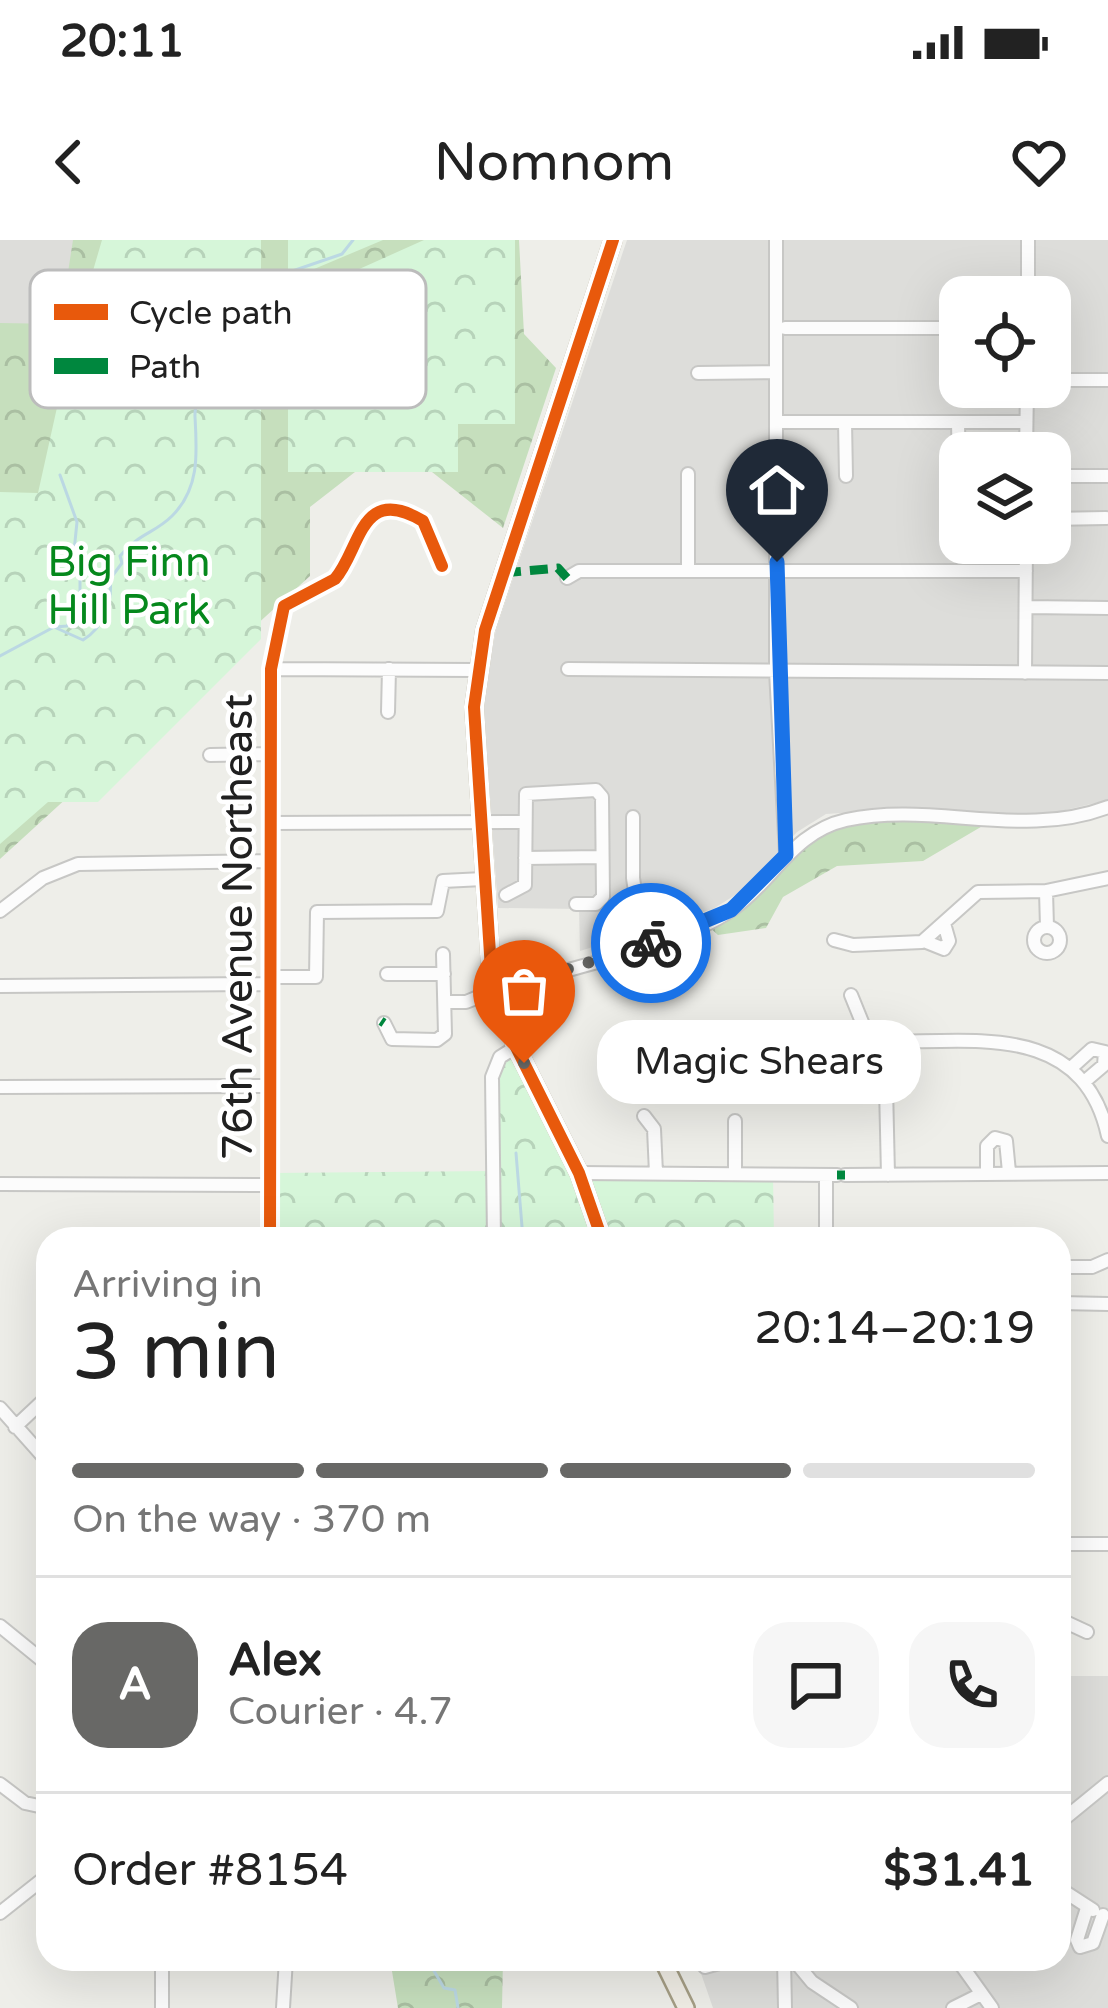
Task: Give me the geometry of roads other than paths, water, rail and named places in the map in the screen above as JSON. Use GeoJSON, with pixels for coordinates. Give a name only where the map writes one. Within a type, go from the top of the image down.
{"type":"FeatureCollection","features":[{"type":"Feature","properties":{"kind":"main road"},"geometry":{"type":"LineString","coordinates":[[598,1227],[579,1173],[516,1047],[497,991],[483,879],[477,670],[503,573],[614,240]]}},
{"type":"Feature","properties":{"kind":"main road"},"geometry":{"type":"LineString","coordinates":[[668,1971],[686,2008]]}},
{"type":"Feature","properties":{"kind":"street"},"geometry":{"type":"LineString","coordinates":[[776,240],[776,670],[786,855]]}},
{"type":"Feature","properties":{"kind":"street"},"geometry":{"type":"LineString","coordinates":[[1028,240],[1028,276]]}},
{"type":"Feature","properties":{"kind":"street"},"geometry":{"type":"LineString","coordinates":[[784,328],[939,328]]}},
{"type":"Feature","properties":{"kind":"street"},"geometry":{"type":"LineString","coordinates":[[698,374],[776,372]]}},
{"type":"Feature","properties":{"kind":"street"},"geometry":{"type":"LineString","coordinates":[[1071,380],[1108,380]]}},
{"type":"Feature","properties":{"kind":"street"},"geometry":{"type":"LineString","coordinates":[[1026,408],[1026,432]]}},
{"type":"Feature","properties":{"kind":"street"},"geometry":{"type":"LineString","coordinates":[[777,422],[1026,422]]}},
{"type":"Feature","properties":{"kind":"street"},"geometry":{"type":"LineString","coordinates":[[845,422],[846,476]]}},
{"type":"Feature","properties":{"kind":"street"},"geometry":{"type":"LineString","coordinates":[[958,422],[958,432]]}},
{"type":"Feature","properties":{"kind":"street"},"geometry":{"type":"LineString","coordinates":[[688,473],[688,571]]}},
{"type":"Feature","properties":{"kind":"street"},"geometry":{"type":"LineString","coordinates":[[1071,476],[1108,476]]}},
{"type":"Feature","properties":{"kind":"street","name":"76th Avenue Northeast"},"geometry":{"type":"LineString","coordinates":[[270,1227],[271,669],[279,616],[291,599],[335,579],[356,530],[373,515],[403,513],[423,521],[442,566]]}},
{"type":"Feature","properties":{"kind":"street"},"geometry":{"type":"LineString","coordinates":[[1071,519],[1106,518]]}},
{"type":"Feature","properties":{"kind":"street"},"geometry":{"type":"LineString","coordinates":[[1025,673],[1026,564]]}},
{"type":"Feature","properties":{"kind":"street"},"geometry":{"type":"LineString","coordinates":[[567,578],[579,571],[1026,571]]}},
{"type":"Feature","properties":{"kind":"street"},"geometry":{"type":"LineString","coordinates":[[1026,607],[1108,608]]}},
{"type":"Feature","properties":{"kind":"street"},"geometry":{"type":"LineString","coordinates":[[271,669],[477,670]]}},
{"type":"Feature","properties":{"kind":"street"},"geometry":{"type":"LineString","coordinates":[[388,669],[388,712]]}},
{"type":"Feature","properties":{"kind":"street"},"geometry":{"type":"LineString","coordinates":[[568,669],[1108,674]]}},
{"type":"Feature","properties":{"kind":"street"},"geometry":{"type":"LineString","coordinates":[[210,754],[270,754]]}},
{"type":"Feature","properties":{"kind":"street"},"geometry":{"type":"LineString","coordinates":[[506,895],[525,885],[527,792],[601,792],[601,901],[576,904]]}},
{"type":"Feature","properties":{"kind":"street"},"geometry":{"type":"LineString","coordinates":[[446,1002],[497,991],[643,945],[731,910],[786,855],[829,825],[864,818],[1044,822],[1108,807]]}},
{"type":"Feature","properties":{"kind":"street"},"geometry":{"type":"LineString","coordinates":[[633,818],[633,878],[643,945]]}},
{"type":"Feature","properties":{"kind":"street"},"geometry":{"type":"LineString","coordinates":[[270,823],[525,822]]}},
{"type":"Feature","properties":{"kind":"street"},"geometry":{"type":"LineString","coordinates":[[525,858],[602,857]]}},
{"type":"Feature","properties":{"kind":"street"},"geometry":{"type":"LineString","coordinates":[[0,911],[43,878],[78,864],[270,861]]}},
{"type":"Feature","properties":{"kind":"street"},"geometry":{"type":"LineString","coordinates":[[835,940],[854,945],[924,941],[945,927],[956,908],[978,892],[1046,891],[1108,878]]}},
{"type":"Feature","properties":{"kind":"street"},"geometry":{"type":"LineString","coordinates":[[0,986],[316,976],[317,912],[437,910],[443,880],[483,879]]}},
{"type":"Feature","properties":{"kind":"street"},"geometry":{"type":"LineString","coordinates":[[1046,891],[1047,927]]}},
{"type":"Feature","properties":{"kind":"street"},"geometry":{"type":"LineString","coordinates":[[384,1023],[392,1039],[437,1040],[445,1034],[443,954]]}},
{"type":"Feature","properties":{"kind":"street"},"geometry":{"type":"LineString","coordinates":[[387,974],[444,974]]}},
{"type":"Feature","properties":{"kind":"street"},"geometry":{"type":"LineString","coordinates":[[850,995],[864,1027],[885,1042],[1008,1042],[1048,1053],[1078,1075],[1108,1136]]}},
{"type":"Feature","properties":{"kind":"street"},"geometry":{"type":"LineString","coordinates":[[837,1041],[864,1027]]}},
{"type":"Feature","properties":{"kind":"street"},"geometry":{"type":"LineString","coordinates":[[885,1042],[888,1175]]}},
{"type":"Feature","properties":{"kind":"street"},"geometry":{"type":"LineString","coordinates":[[494,1227],[492,1077],[494,1065],[516,1047]]}},
{"type":"Feature","properties":{"kind":"street"},"geometry":{"type":"LineString","coordinates":[[1078,1075],[1092,1049],[1105,1052]]}},
{"type":"Feature","properties":{"kind":"street"},"geometry":{"type":"LineString","coordinates":[[0,1087],[269,1085]]}},
{"type":"Feature","properties":{"kind":"street"},"geometry":{"type":"LineString","coordinates":[[644,1116],[654,1129],[656,1173]]}},
{"type":"Feature","properties":{"kind":"street"},"geometry":{"type":"LineString","coordinates":[[735,1121],[735,1174]]}},
{"type":"Feature","properties":{"kind":"street"},"geometry":{"type":"LineString","coordinates":[[987,1172],[987,1147],[995,1138],[1009,1148],[1009,1172]]}},
{"type":"Feature","properties":{"kind":"street"},"geometry":{"type":"LineString","coordinates":[[579,1173],[1108,1173]]}},
{"type":"Feature","properties":{"kind":"street"},"geometry":{"type":"LineString","coordinates":[[828,1227],[836,1175]]}},
{"type":"Feature","properties":{"kind":"street"},"geometry":{"type":"LineString","coordinates":[[0,1184],[269,1185]]}},
{"type":"Feature","properties":{"kind":"street"},"geometry":{"type":"LineString","coordinates":[[1071,1267],[1108,1260]]}},
{"type":"Feature","properties":{"kind":"street"},"geometry":{"type":"LineString","coordinates":[[1071,1304],[1108,1304]]}},
{"type":"Feature","properties":{"kind":"street"},"geometry":{"type":"LineString","coordinates":[[15,1427],[36,1407]]}},
{"type":"Feature","properties":{"kind":"street"},"geometry":{"type":"LineString","coordinates":[[0,1408],[36,1449]]}},
{"type":"Feature","properties":{"kind":"street"},"geometry":{"type":"LineString","coordinates":[[1071,1544],[1108,1544]]}},
{"type":"Feature","properties":{"kind":"street"},"geometry":{"type":"LineString","coordinates":[[1071,1625],[1087,1632]]}},
{"type":"Feature","properties":{"kind":"street"},"geometry":{"type":"LineString","coordinates":[[0,1626],[36,1655]]}},
{"type":"Feature","properties":{"kind":"street"},"geometry":{"type":"LineString","coordinates":[[1071,1816],[1102,1799],[1108,1783]]}},
{"type":"Feature","properties":{"kind":"street"},"geometry":{"type":"LineString","coordinates":[[0,1784],[36,1805]]}},
{"type":"Feature","properties":{"kind":"street"},"geometry":{"type":"LineString","coordinates":[[0,1913],[36,1884]]}},
{"type":"Feature","properties":{"kind":"street"},"geometry":{"type":"LineString","coordinates":[[1071,1897],[1106,1915],[1095,1941],[1080,1946],[1078,1934],[1087,1908]]}},
{"type":"Feature","properties":{"kind":"street"},"geometry":{"type":"LineString","coordinates":[[162,1971],[162,2008]]}},
{"type":"Feature","properties":{"kind":"street"},"geometry":{"type":"LineString","coordinates":[[283,2008],[285,1971]]}},
{"type":"Feature","properties":{"kind":"street"},"geometry":{"type":"LineString","coordinates":[[785,2008],[788,1971]]}},
{"type":"Feature","properties":{"kind":"street"},"geometry":{"type":"LineString","coordinates":[[801,1971],[851,2008]]}},
{"type":"Feature","properties":{"kind":"street"},"geometry":{"type":"LineString","coordinates":[[965,1971],[992,2008]]}},
{"type":"Feature","properties":{"kind":"street"},"geometry":{"type":"LineString","coordinates":[[953,2008],[981,1994]]}},
{"type":"Feature","properties":{"kind":"waterway"},"geometry":{"type":"LineString","coordinates":[[295,270],[342,254],[353,240]]}},
{"type":"Feature","properties":{"kind":"waterway"},"geometry":{"type":"LineString","coordinates":[[0,656],[54,627],[83,640],[96,629],[108,606],[110,579],[122,563],[120,556],[172,516],[188,494],[195,470],[196,408]]}},
{"type":"Feature","properties":{"kind":"waterway"},"geometry":{"type":"LineString","coordinates":[[55,627],[67,626],[80,610],[80,578],[73,561],[77,522],[60,475]]}},
{"type":"Feature","properties":{"kind":"waterway"},"geometry":{"type":"LineString","coordinates":[[516,1153],[522,1227]]}},
{"type":"Feature","properties":{"kind":"waterway"},"geometry":{"type":"LineString","coordinates":[[434,1971],[444,1988],[455,1990],[458,2008]]}},
{"type":"Feature","properties":{"kind":"place","name":"Magic Shears"},"geometry":{"type":"Point","coordinates":[524,1063]}},
{"type":"Feature","properties":{"kind":"park label","name":"Big Finn Hill Park"},"geometry":{"type":"Point","coordinates":[129,585]}}]}
